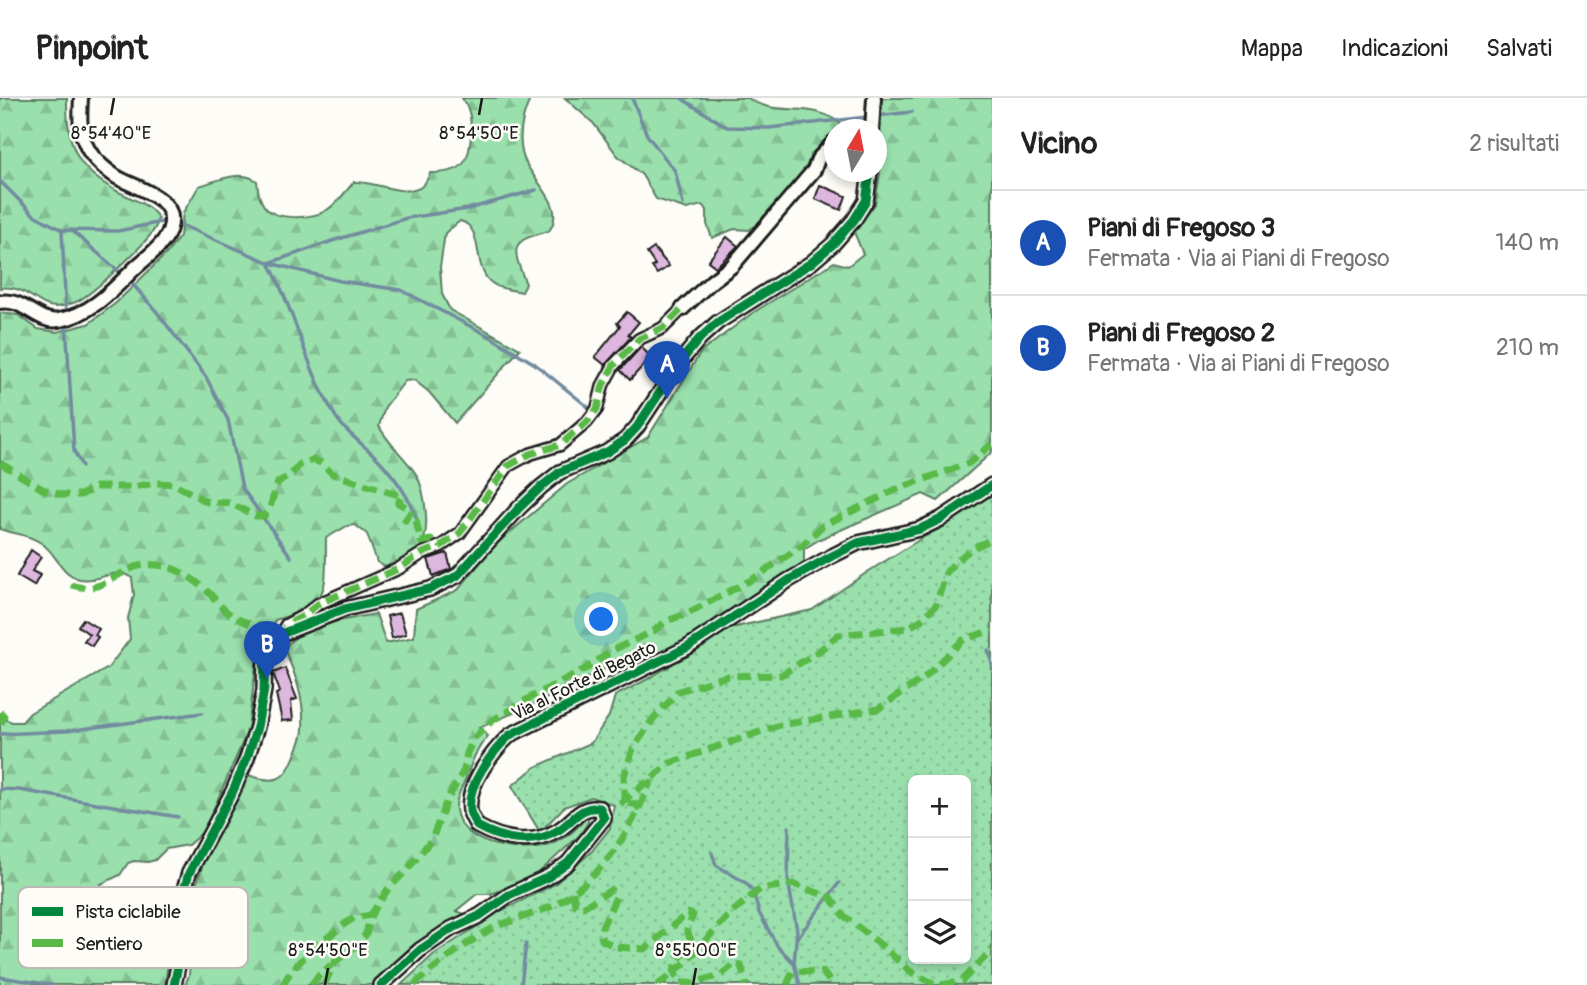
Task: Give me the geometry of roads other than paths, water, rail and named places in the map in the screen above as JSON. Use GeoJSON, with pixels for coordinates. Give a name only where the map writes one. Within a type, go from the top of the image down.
{"type":"FeatureCollection","features":[{"type":"Feature","properties":{"kind":"street"},"geometry":{"type":"LineString","coordinates":[[0,302],[22,304],[43,318],[57,321],[83,314],[159,245],[169,231],[171,215],[165,205],[155,195],[116,176],[86,147],[80,126],[81,98]]}},
{"type":"Feature","properties":{"kind":"street"},"geometry":{"type":"LineString","coordinates":[[873,119],[874,98]]}},
{"type":"Feature","properties":{"kind":"street"},"geometry":{"type":"LineString","coordinates":[[185,887],[189,873],[233,791],[247,758],[257,727],[264,690],[265,657],[286,625],[318,604],[398,569],[423,553],[441,547],[460,533],[508,466],[530,454],[560,445],[587,422],[597,409],[603,385],[614,365],[639,339],[663,328],[712,281],[733,266],[814,170],[818,159],[824,153]]}},
{"type":"Feature","properties":{"kind":"street"},"geometry":{"type":"LineString","coordinates":[[281,635],[345,610],[430,589],[457,576],[541,487],[560,472],[607,452],[625,440],[699,338],[718,322],[811,263],[833,244],[866,201],[869,182]]}},
{"type":"Feature","properties":{"kind":"street","name":"Via al Forte di Begato"},"geometry":{"type":"LineString","coordinates":[[381,985],[420,950],[450,929],[479,916],[509,895],[548,877],[568,863],[604,818],[600,808],[587,809],[558,831],[528,841],[503,836],[477,826],[470,812],[472,794],[481,770],[495,749],[510,735],[688,647],[789,580],[832,556],[858,543],[920,529],[941,519],[992,485]]}},
{"type":"Feature","properties":{"kind":"waterway"},"geometry":{"type":"LineString","coordinates":[[632,98],[647,135],[675,171],[683,204]]}},
{"type":"Feature","properties":{"kind":"waterway"},"geometry":{"type":"LineString","coordinates":[[681,98],[727,127],[769,128],[912,112]]}},
{"type":"Feature","properties":{"kind":"waterway"},"geometry":{"type":"LineString","coordinates":[[0,181],[34,215],[62,230],[118,231],[166,221]]}},
{"type":"Feature","properties":{"kind":"waterway"},"geometry":{"type":"LineString","coordinates":[[272,262],[407,218],[468,209],[536,190]]}},
{"type":"Feature","properties":{"kind":"waterway"},"geometry":{"type":"LineString","coordinates":[[174,222],[270,263],[340,281],[401,290],[489,336],[535,364],[588,407]]}},
{"type":"Feature","properties":{"kind":"waterway"},"geometry":{"type":"LineString","coordinates":[[62,230],[66,316]]}},
{"type":"Feature","properties":{"kind":"waterway"},"geometry":{"type":"LineString","coordinates":[[71,230],[123,275]]}},
{"type":"Feature","properties":{"kind":"waterway"},"geometry":{"type":"LineString","coordinates":[[269,263],[315,376],[337,419],[391,473],[407,497],[418,522]]}},
{"type":"Feature","properties":{"kind":"waterway"},"geometry":{"type":"LineString","coordinates":[[129,280],[206,377],[228,420],[242,488],[291,557]]}},
{"type":"Feature","properties":{"kind":"waterway"},"geometry":{"type":"LineString","coordinates":[[66,323],[74,451],[82,466]]}},
{"type":"Feature","properties":{"kind":"waterway"},"geometry":{"type":"LineString","coordinates":[[988,650],[992,664]]}},
{"type":"Feature","properties":{"kind":"waterway"},"geometry":{"type":"LineString","coordinates":[[0,734],[66,731],[202,713]]}},
{"type":"Feature","properties":{"kind":"waterway"},"geometry":{"type":"LineString","coordinates":[[0,789],[178,817]]}},
{"type":"Feature","properties":{"kind":"waterway"},"geometry":{"type":"LineString","coordinates":[[789,827],[788,880],[797,931],[794,963],[800,985]]}},
{"type":"Feature","properties":{"kind":"waterway"},"geometry":{"type":"LineString","coordinates":[[712,853],[716,865],[746,883],[753,891],[759,913],[778,947],[794,963]]}},
{"type":"Feature","properties":{"kind":"waterway"},"geometry":{"type":"LineString","coordinates":[[798,937],[839,883]]}},
{"type":"Feature","properties":{"kind":"waterway"},"geometry":{"type":"LineString","coordinates":[[521,985],[526,944]]}},
{"type":"Feature","properties":{"kind":"waterway"},"geometry":{"type":"LineString","coordinates":[[0,977],[52,985]]}},
{"type":"Feature","properties":{"kind":"place","name":"Piani di Fregoso 3"},"geometry":{"type":"Point","coordinates":[667,399]}},
{"type":"Feature","properties":{"kind":"place","name":"Piani di Fregoso 2"},"geometry":{"type":"Point","coordinates":[267,679]}}]}
